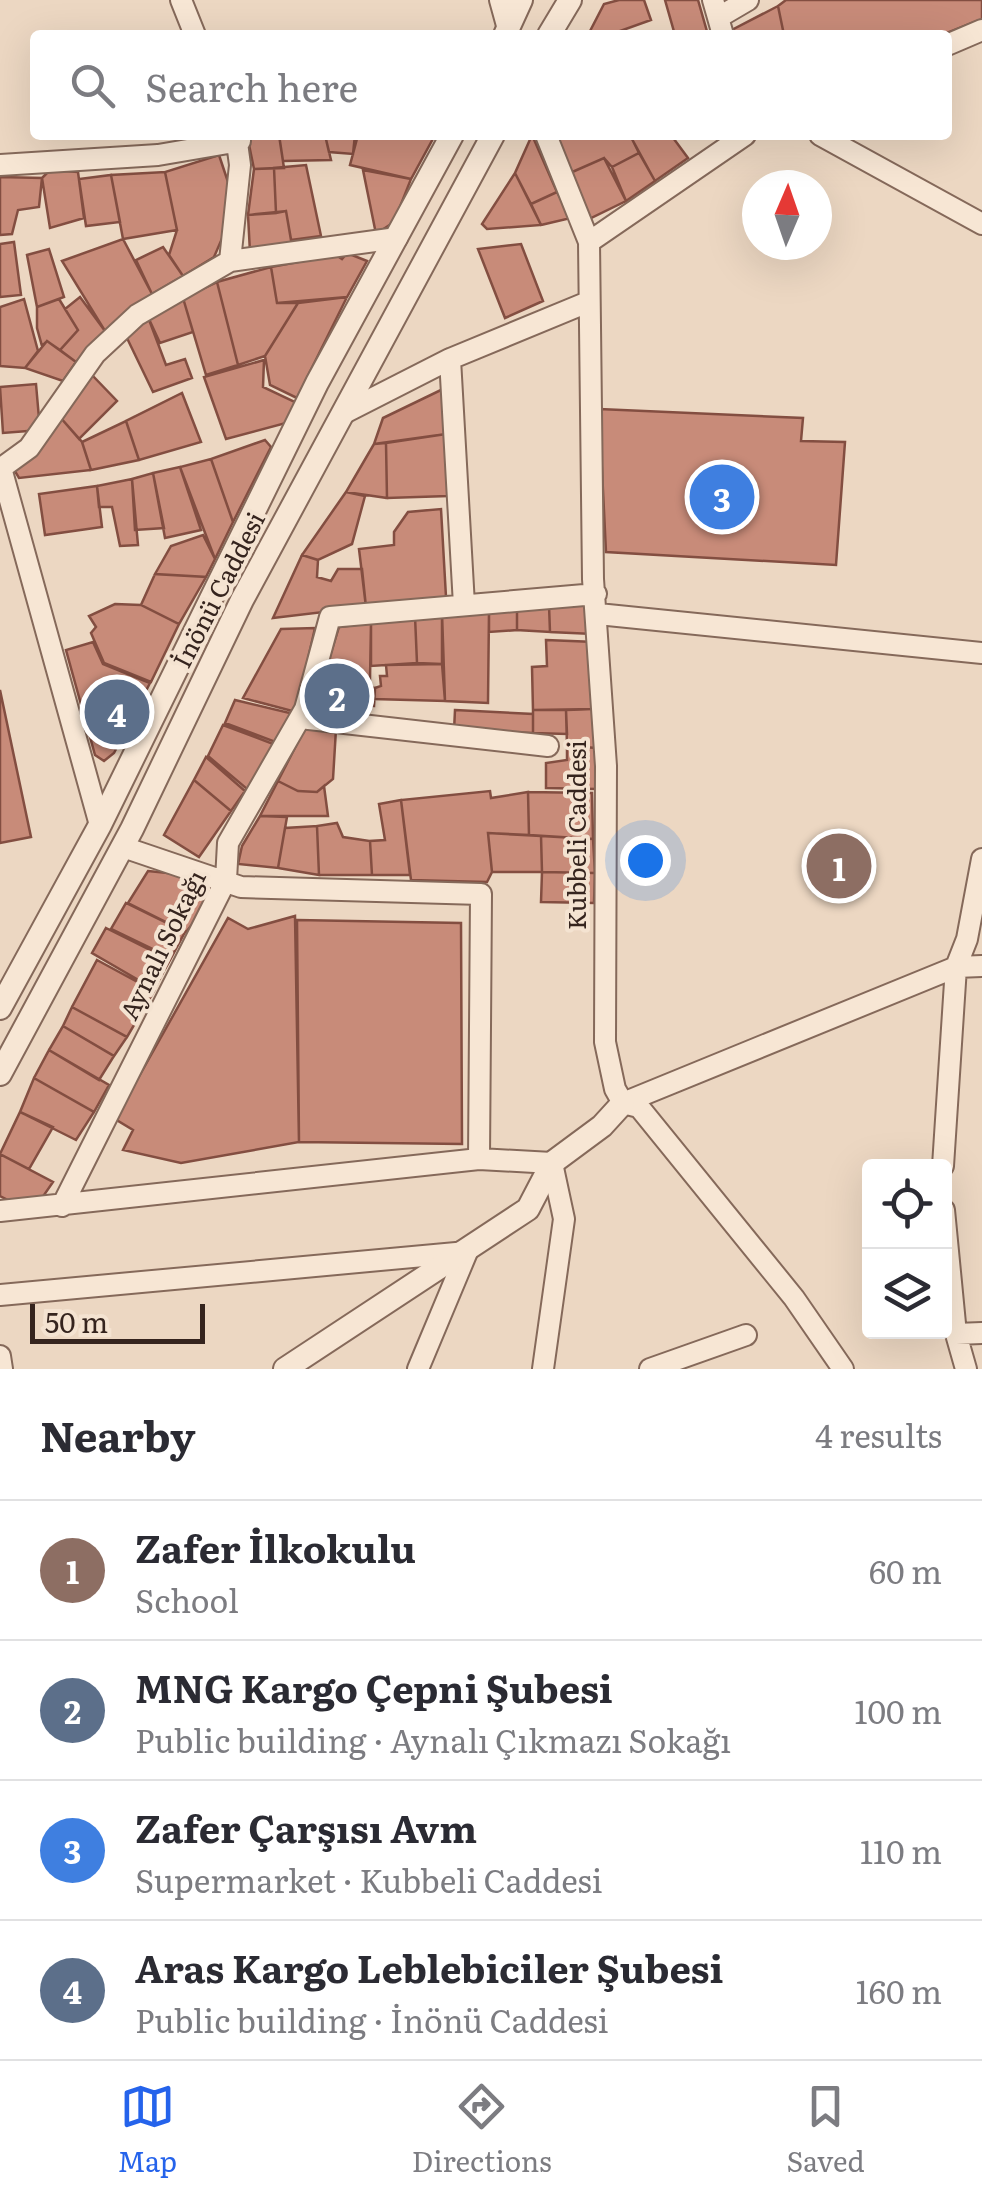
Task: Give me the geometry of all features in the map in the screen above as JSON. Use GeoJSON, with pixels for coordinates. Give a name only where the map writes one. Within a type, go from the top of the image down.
{"type":"FeatureCollection","features":[{"type":"Feature","properties":{"kind":"street"},"geometry":{"type":"LineString","coordinates":[[181,0],[192,30]]}},
{"type":"Feature","properties":{"kind":"street"},"geometry":{"type":"LineString","coordinates":[[500,0],[507,30]]}},
{"type":"Feature","properties":{"kind":"street"},"geometry":{"type":"LineString","coordinates":[[508,30],[521,0]]}},
{"type":"Feature","properties":{"kind":"street"},"geometry":{"type":"LineString","coordinates":[[552,30],[570,0]]}},
{"type":"Feature","properties":{"kind":"street"},"geometry":{"type":"LineString","coordinates":[[718,17],[748,0]]}},
{"type":"Feature","properties":{"kind":"street"},"geometry":{"type":"LineString","coordinates":[[952,43],[982,30]]}},
{"type":"Feature","properties":{"kind":"street"},"geometry":{"type":"LineString","coordinates":[[0,165],[139,157],[228,140]]}},
{"type":"Feature","properties":{"kind":"street"},"geometry":{"type":"LineString","coordinates":[[230,261],[238,213],[238,140]]}},
{"type":"Feature","properties":{"kind":"street","name":"İnönü Caddesi"},"geometry":{"type":"LineString","coordinates":[[0,1008],[100,825],[317,383],[449,140]]}},
{"type":"Feature","properties":{"kind":"street","name":"İnönü Caddesi"},"geometry":{"type":"LineString","coordinates":[[0,1074],[123,847],[242,600],[491,140]]}},
{"type":"Feature","properties":{"kind":"street","name":"Kubbeli Caddesi"},"geometry":{"type":"LineString","coordinates":[[548,140],[589,242],[597,604],[606,766],[605,1042],[615,1089],[623,1103]]}},
{"type":"Feature","properties":{"kind":"street"},"geometry":{"type":"LineString","coordinates":[[589,242],[739,140]]}},
{"type":"Feature","properties":{"kind":"street"},"geometry":{"type":"LineString","coordinates":[[829,140],[982,224]]}},
{"type":"Feature","properties":{"kind":"street"},"geometry":{"type":"LineString","coordinates":[[100,825],[0,468],[29,448],[96,354],[137,314],[230,261],[397,238]]}},
{"type":"Feature","properties":{"kind":"street"},"geometry":{"type":"LineString","coordinates":[[344,412],[450,359],[588,302]]}},
{"type":"Feature","properties":{"kind":"street"},"geometry":{"type":"LineString","coordinates":[[450,359],[464,605]]}},
{"type":"Feature","properties":{"kind":"street","name":"Aynalı Sokağı"},"geometry":{"type":"LineString","coordinates":[[62,1206],[226,880],[228,844],[300,718],[330,617],[464,605],[597,604],[982,653]]}},
{"type":"Feature","properties":{"kind":"street"},"geometry":{"type":"LineString","coordinates":[[300,718],[548,746]]}},
{"type":"Feature","properties":{"kind":"street"},"geometry":{"type":"LineString","coordinates":[[123,847],[240,887],[480,894],[479,1159]]}},
{"type":"Feature","properties":{"kind":"street"},"geometry":{"type":"LineString","coordinates":[[944,1159],[956,967],[968,939],[982,859]]}},
{"type":"Feature","properties":{"kind":"street"},"geometry":{"type":"LineString","coordinates":[[285,1369],[528,1209],[552,1163],[602,1126],[623,1103],[956,967],[982,966]]}},
{"type":"Feature","properties":{"kind":"street"},"geometry":{"type":"LineString","coordinates":[[623,1103],[639,1107],[794,1298],[843,1369]]}},
{"type":"Feature","properties":{"kind":"street"},"geometry":{"type":"LineString","coordinates":[[0,1211],[479,1159],[552,1163]]}},
{"type":"Feature","properties":{"kind":"street"},"geometry":{"type":"LineString","coordinates":[[543,1369],[564,1219],[552,1163]]}},
{"type":"Feature","properties":{"kind":"street"},"geometry":{"type":"LineString","coordinates":[[948,1249],[956,1334],[966,1369]]}},
{"type":"Feature","properties":{"kind":"street"},"geometry":{"type":"LineString","coordinates":[[0,1295],[468,1252]]}},
{"type":"Feature","properties":{"kind":"street"},"geometry":{"type":"LineString","coordinates":[[418,1369],[468,1252]]}},
{"type":"Feature","properties":{"kind":"street"},"geometry":{"type":"LineString","coordinates":[[956,1334],[982,1332]]}},
{"type":"Feature","properties":{"kind":"street"},"geometry":{"type":"LineString","coordinates":[[650,1369],[746,1335]]}},
{"type":"Feature","properties":{"kind":"street"},"geometry":{"type":"LineString","coordinates":[[0,1356],[2,1369]]}},
{"type":"Feature","properties":{"kind":"building"},"geometry":{"type":"Polygon","coordinates":[[[644,0],[651,20],[623,30],[591,30],[604,4],[644,0]]]}},
{"type":"Feature","properties":{"kind":"building"},"geometry":{"type":"Polygon","coordinates":[[[665,0],[698,0],[707,30],[674,30],[665,0]]]}},
{"type":"Feature","properties":{"kind":"building"},"geometry":{"type":"Polygon","coordinates":[[[786,0],[982,0],[982,19],[952,31],[783,30],[778,6],[786,0]]]}},
{"type":"Feature","properties":{"kind":"building"},"geometry":{"type":"Polygon","coordinates":[[[778,6],[783,30],[732,30],[778,6]]]}},
{"type":"Feature","properties":{"kind":"building"},"geometry":{"type":"Polygon","coordinates":[[[248,140],[280,140],[284,168],[254,169],[248,140]]]}},
{"type":"Feature","properties":{"kind":"building"},"geometry":{"type":"Polygon","coordinates":[[[280,140],[326,140],[331,160],[283,161],[280,140]]]}},
{"type":"Feature","properties":{"kind":"building"},"geometry":{"type":"Polygon","coordinates":[[[326,140],[354,140],[353,154],[329,152],[326,140]]]}},
{"type":"Feature","properties":{"kind":"building"},"geometry":{"type":"Polygon","coordinates":[[[357,140],[432,140],[411,179],[350,165],[357,140]]]}},
{"type":"Feature","properties":{"kind":"building"},"geometry":{"type":"Polygon","coordinates":[[[530,140],[534,140],[557,192],[531,204],[515,173],[530,140]]]}},
{"type":"Feature","properties":{"kind":"building"},"geometry":{"type":"Polygon","coordinates":[[[559,140],[632,140],[639,153],[612,167],[604,158],[570,173],[559,140]]]}},
{"type":"Feature","properties":{"kind":"building"},"geometry":{"type":"Polygon","coordinates":[[[633,140],[675,140],[688,158],[655,181],[633,140]]]}},
{"type":"Feature","properties":{"kind":"building"},"geometry":{"type":"Polygon","coordinates":[[[639,153],[655,181],[626,201],[612,167],[639,153]]]}},
{"type":"Feature","properties":{"kind":"building"},"geometry":{"type":"Polygon","coordinates":[[[219,155],[229,185],[224,234],[214,257],[183,276],[169,255],[177,230],[165,172],[219,155]]]}},
{"type":"Feature","properties":{"kind":"building"},"geometry":{"type":"Polygon","coordinates":[[[604,158],[626,201],[589,219],[570,173],[604,158]]]}},
{"type":"Feature","properties":{"kind":"building"},"geometry":{"type":"Polygon","coordinates":[[[306,165],[321,236],[291,240],[286,211],[276,213],[274,168],[306,165]]]}},
{"type":"Feature","properties":{"kind":"building"},"geometry":{"type":"Polygon","coordinates":[[[274,168],[276,213],[248,215],[254,169],[274,168]]]}},
{"type":"Feature","properties":{"kind":"building"},"geometry":{"type":"Polygon","coordinates":[[[50,170],[78,172],[84,218],[50,228],[42,178],[50,170]]]}},
{"type":"Feature","properties":{"kind":"building"},"geometry":{"type":"Polygon","coordinates":[[[363,170],[411,179],[394,222],[376,234],[363,170]]]}},
{"type":"Feature","properties":{"kind":"building"},"geometry":{"type":"Polygon","coordinates":[[[165,172],[177,230],[123,239],[111,175],[165,172]]]}},
{"type":"Feature","properties":{"kind":"building"},"geometry":{"type":"Polygon","coordinates":[[[515,173],[541,225],[487,229],[482,224],[515,173]]]}},
{"type":"Feature","properties":{"kind":"building"},"geometry":{"type":"Polygon","coordinates":[[[111,175],[120,222],[86,226],[79,179],[111,175]]]}},
{"type":"Feature","properties":{"kind":"building"},"geometry":{"type":"Polygon","coordinates":[[[0,177],[42,178],[39,207],[18,210],[12,234],[0,235],[0,177]]]}},
{"type":"Feature","properties":{"kind":"building"},"geometry":{"type":"Polygon","coordinates":[[[557,192],[571,218],[541,225],[531,204],[557,192]]]}},
{"type":"Feature","properties":{"kind":"building"},"geometry":{"type":"Polygon","coordinates":[[[286,211],[292,245],[250,252],[248,215],[286,211]]]}},
{"type":"Feature","properties":{"kind":"building"},"geometry":{"type":"Polygon","coordinates":[[[123,239],[152,294],[105,331],[62,261],[123,239]]]}},
{"type":"Feature","properties":{"kind":"building"},"geometry":{"type":"Polygon","coordinates":[[[14,242],[21,295],[0,297],[0,244],[14,242]]]}},
{"type":"Feature","properties":{"kind":"building"},"geometry":{"type":"Polygon","coordinates":[[[521,244],[543,301],[505,318],[478,249],[521,244]]]}},
{"type":"Feature","properties":{"kind":"building"},"geometry":{"type":"Polygon","coordinates":[[[163,247],[183,276],[152,294],[136,260],[163,247]]]}},
{"type":"Feature","properties":{"kind":"building"},"geometry":{"type":"Polygon","coordinates":[[[49,249],[64,297],[37,307],[27,255],[49,249]]]}},
{"type":"Feature","properties":{"kind":"building"},"geometry":{"type":"Polygon","coordinates":[[[347,253],[367,261],[347,297],[277,303],[271,267],[336,255],[342,259],[347,253]]]}},
{"type":"Feature","properties":{"kind":"building"},"geometry":{"type":"Polygon","coordinates":[[[271,267],[277,303],[298,303],[265,356],[238,365],[217,282],[271,267]]]}},
{"type":"Feature","properties":{"kind":"building"},"geometry":{"type":"Polygon","coordinates":[[[217,282],[238,365],[206,375],[183,298],[217,282]]]}},
{"type":"Feature","properties":{"kind":"building"},"geometry":{"type":"Polygon","coordinates":[[[80,297],[105,331],[76,362],[60,350],[78,330],[65,309],[80,297]]]}},
{"type":"Feature","properties":{"kind":"building"},"geometry":{"type":"Polygon","coordinates":[[[347,297],[297,398],[270,385],[265,356],[298,303],[347,297]]]}},
{"type":"Feature","properties":{"kind":"building"},"geometry":{"type":"Polygon","coordinates":[[[183,298],[193,332],[160,343],[148,317],[183,298]]]}},
{"type":"Feature","properties":{"kind":"building"},"geometry":{"type":"Polygon","coordinates":[[[24,299],[38,351],[25,368],[0,366],[0,307],[24,299]]]}},
{"type":"Feature","properties":{"kind":"building"},"geometry":{"type":"Polygon","coordinates":[[[59,299],[78,330],[60,350],[47,341],[42,346],[37,328],[37,307],[59,299]]]}},
{"type":"Feature","properties":{"kind":"building"},"geometry":{"type":"Polygon","coordinates":[[[148,317],[166,365],[185,359],[192,378],[153,392],[125,334],[148,317]]]}},
{"type":"Feature","properties":{"kind":"building"},"geometry":{"type":"Polygon","coordinates":[[[47,341],[76,362],[63,381],[25,368],[47,341]]]}},
{"type":"Feature","properties":{"kind":"building"},"geometry":{"type":"Polygon","coordinates":[[[264,360],[263,387],[295,402],[286,423],[226,439],[204,377],[264,360]]]}},
{"type":"Feature","properties":{"kind":"building"},"geometry":{"type":"Polygon","coordinates":[[[92,375],[117,401],[79,439],[60,417],[92,375]]]}},
{"type":"Feature","properties":{"kind":"building"},"geometry":{"type":"Polygon","coordinates":[[[36,384],[40,430],[3,433],[0,387],[36,384]]]}},
{"type":"Feature","properties":{"kind":"building"},"geometry":{"type":"Polygon","coordinates":[[[443,389],[446,434],[374,444],[383,418],[443,389]]]}},
{"type":"Feature","properties":{"kind":"building"},"geometry":{"type":"Polygon","coordinates":[[[182,393],[201,442],[139,460],[126,421],[182,393]]]}},
{"type":"Feature","properties":{"kind":"building"},"geometry":{"type":"Polygon","coordinates":[[[599,409],[803,418],[801,441],[845,442],[836,565],[606,552],[599,409]]]}},
{"type":"Feature","properties":{"kind":"building"},"geometry":{"type":"Polygon","coordinates":[[[60,417],[82,442],[91,470],[19,478],[13,468],[60,417]]]}},
{"type":"Feature","properties":{"kind":"building"},"geometry":{"type":"Polygon","coordinates":[[[126,421],[139,460],[91,470],[82,442],[126,421]]]}},
{"type":"Feature","properties":{"kind":"building"},"geometry":{"type":"Polygon","coordinates":[[[446,434],[448,496],[387,498],[386,443],[446,434]]]}},
{"type":"Feature","properties":{"kind":"building"},"geometry":{"type":"Polygon","coordinates":[[[265,440],[271,447],[233,522],[211,459],[265,440]]]}},
{"type":"Feature","properties":{"kind":"building"},"geometry":{"type":"Polygon","coordinates":[[[386,443],[387,498],[346,492],[374,444],[386,443]]]}},
{"type":"Feature","properties":{"kind":"building"},"geometry":{"type":"Polygon","coordinates":[[[211,459],[233,522],[215,559],[180,467],[211,459]]]}},
{"type":"Feature","properties":{"kind":"building"},"geometry":{"type":"Polygon","coordinates":[[[180,467],[201,530],[165,538],[153,473],[180,467]]]}},
{"type":"Feature","properties":{"kind":"building"},"geometry":{"type":"Polygon","coordinates":[[[153,473],[164,528],[135,530],[132,479],[153,473]]]}},
{"type":"Feature","properties":{"kind":"building"},"geometry":{"type":"Polygon","coordinates":[[[132,479],[138,545],[120,546],[112,507],[99,507],[97,486],[132,479]]]}},
{"type":"Feature","properties":{"kind":"building"},"geometry":{"type":"Polygon","coordinates":[[[97,486],[102,527],[45,535],[39,494],[97,486]]]}},
{"type":"Feature","properties":{"kind":"building"},"geometry":{"type":"Polygon","coordinates":[[[346,492],[365,496],[352,544],[318,560],[302,555],[346,492]]]}},
{"type":"Feature","properties":{"kind":"building"},"geometry":{"type":"Polygon","coordinates":[[[441,509],[446,597],[366,607],[359,549],[394,545],[394,532],[408,512],[441,509]]]}},
{"type":"Feature","properties":{"kind":"building"},"geometry":{"type":"Polygon","coordinates":[[[203,535],[215,559],[206,577],[155,574],[171,546],[203,535]]]}},
{"type":"Feature","properties":{"kind":"building"},"geometry":{"type":"Polygon","coordinates":[[[302,555],[318,560],[317,577],[331,581],[338,569],[362,569],[366,607],[273,618],[302,555]]]}},
{"type":"Feature","properties":{"kind":"building"},"geometry":{"type":"Polygon","coordinates":[[[155,574],[206,577],[179,624],[141,605],[155,574]]]}},
{"type":"Feature","properties":{"kind":"building"},"geometry":{"type":"Polygon","coordinates":[[[589,600],[593,634],[550,632],[549,605],[589,600]]]}},
{"type":"Feature","properties":{"kind":"building"},"geometry":{"type":"Polygon","coordinates":[[[115,604],[141,605],[179,624],[151,682],[104,663],[91,633],[96,627],[89,616],[115,604]]]}},
{"type":"Feature","properties":{"kind":"building"},"geometry":{"type":"Polygon","coordinates":[[[549,605],[550,632],[517,630],[517,607],[549,605]]]}},
{"type":"Feature","properties":{"kind":"building"},"geometry":{"type":"Polygon","coordinates":[[[517,607],[517,630],[489,632],[489,611],[517,607]]]}},
{"type":"Feature","properties":{"kind":"building"},"geometry":{"type":"Polygon","coordinates":[[[489,611],[488,703],[445,701],[442,613],[489,611]]]}},
{"type":"Feature","properties":{"kind":"building"},"geometry":{"type":"Polygon","coordinates":[[[442,613],[442,664],[417,663],[415,616],[442,613]]]}},
{"type":"Feature","properties":{"kind":"building"},"geometry":{"type":"Polygon","coordinates":[[[415,616],[417,663],[371,666],[371,623],[415,616]]]}},
{"type":"Feature","properties":{"kind":"building"},"geometry":{"type":"Polygon","coordinates":[[[371,623],[370,679],[325,672],[339,627],[371,623]]]}},
{"type":"Feature","properties":{"kind":"building"},"geometry":{"type":"Polygon","coordinates":[[[315,628],[296,712],[243,698],[281,629],[315,628]]]}},
{"type":"Feature","properties":{"kind":"building"},"geometry":{"type":"Polygon","coordinates":[[[546,640],[595,642],[596,709],[533,710],[532,667],[547,666],[546,640]]]}},
{"type":"Feature","properties":{"kind":"building"},"geometry":{"type":"Polygon","coordinates":[[[93,642],[103,664],[150,683],[114,753],[104,761],[95,755],[66,650],[93,642]]]}},
{"type":"Feature","properties":{"kind":"building"},"geometry":{"type":"Polygon","coordinates":[[[442,664],[445,701],[374,699],[375,688],[381,686],[380,676],[387,676],[386,665],[442,664]]]}},
{"type":"Feature","properties":{"kind":"building"},"geometry":{"type":"Polygon","coordinates":[[[325,672],[363,677],[364,687],[375,688],[374,706],[315,705],[325,672]]]}},
{"type":"Feature","properties":{"kind":"building"},"geometry":{"type":"Polygon","coordinates":[[[0,690],[31,837],[0,843],[0,690]]]}},
{"type":"Feature","properties":{"kind":"building"},"geometry":{"type":"Polygon","coordinates":[[[235,700],[294,714],[278,743],[225,723],[235,700]]]}},
{"type":"Feature","properties":{"kind":"building"},"geometry":{"type":"Polygon","coordinates":[[[596,709],[596,748],[567,746],[566,710],[596,709]]]}},
{"type":"Feature","properties":{"kind":"building"},"geometry":{"type":"Polygon","coordinates":[[[455,710],[533,714],[533,733],[454,731],[455,710]]]}},
{"type":"Feature","properties":{"kind":"building"},"geometry":{"type":"Polygon","coordinates":[[[533,710],[566,710],[567,734],[533,733],[533,710]]]}},
{"type":"Feature","properties":{"kind":"building"},"geometry":{"type":"Polygon","coordinates":[[[223,725],[276,745],[247,789],[208,756],[223,725]]]}},
{"type":"Feature","properties":{"kind":"building"},"geometry":{"type":"Polygon","coordinates":[[[306,726],[336,729],[333,779],[317,792],[298,791],[278,781],[306,726]]]}},
{"type":"Feature","properties":{"kind":"building"},"geometry":{"type":"Polygon","coordinates":[[[567,746],[596,748],[596,789],[546,788],[546,763],[567,760],[567,746]]]}},
{"type":"Feature","properties":{"kind":"building"},"geometry":{"type":"Polygon","coordinates":[[[206,757],[245,791],[231,811],[194,780],[206,757]]]}},
{"type":"Feature","properties":{"kind":"building"},"geometry":{"type":"Polygon","coordinates":[[[194,780],[231,811],[199,857],[164,835],[194,780]]]}},
{"type":"Feature","properties":{"kind":"building"},"geometry":{"type":"Polygon","coordinates":[[[278,781],[298,791],[317,792],[324,786],[328,816],[260,816],[278,781]]]}},
{"type":"Feature","properties":{"kind":"building"},"geometry":{"type":"Polygon","coordinates":[[[490,791],[491,798],[528,792],[529,835],[488,833],[492,872],[487,882],[411,880],[401,800],[490,791]]]}},
{"type":"Feature","properties":{"kind":"building"},"geometry":{"type":"Polygon","coordinates":[[[528,792],[592,793],[593,839],[529,835],[528,792]]]}},
{"type":"Feature","properties":{"kind":"building"},"geometry":{"type":"Polygon","coordinates":[[[401,800],[410,875],[372,875],[370,841],[385,840],[379,804],[401,800]]]}},
{"type":"Feature","properties":{"kind":"building"},"geometry":{"type":"Polygon","coordinates":[[[260,816],[287,817],[278,868],[238,864],[242,846],[260,816]]]}},
{"type":"Feature","properties":{"kind":"building"},"geometry":{"type":"Polygon","coordinates":[[[337,823],[343,837],[370,841],[372,875],[319,875],[317,826],[337,823]]]}},
{"type":"Feature","properties":{"kind":"building"},"geometry":{"type":"Polygon","coordinates":[[[317,826],[319,875],[278,868],[285,828],[317,826]]]}},
{"type":"Feature","properties":{"kind":"building"},"geometry":{"type":"Polygon","coordinates":[[[488,833],[541,836],[542,872],[492,872],[488,833]]]}},
{"type":"Feature","properties":{"kind":"building"},"geometry":{"type":"Polygon","coordinates":[[[541,836],[593,839],[595,873],[542,872],[541,836]]]}},
{"type":"Feature","properties":{"kind":"building"},"geometry":{"type":"Polygon","coordinates":[[[148,871],[207,877],[204,910],[186,932],[128,903],[148,871]]]}},
{"type":"Feature","properties":{"kind":"building"},"geometry":{"type":"Polygon","coordinates":[[[542,872],[595,873],[594,903],[541,902],[542,872]]]}},
{"type":"Feature","properties":{"kind":"building"},"geometry":{"type":"Polygon","coordinates":[[[126,903],[185,932],[171,958],[111,929],[126,903]]]}},
{"type":"Feature","properties":{"kind":"building"},"geometry":{"type":"Polygon","coordinates":[[[295,916],[299,1142],[181,1163],[123,1150],[133,1130],[115,1119],[228,918],[248,929],[295,916]]]}},
{"type":"Feature","properties":{"kind":"building"},"geometry":{"type":"Polygon","coordinates":[[[297,920],[461,923],[462,1144],[299,1142],[297,920]]]}},
{"type":"Feature","properties":{"kind":"building"},"geometry":{"type":"Polygon","coordinates":[[[106,928],[170,960],[154,989],[92,953],[106,928]]]}},
{"type":"Feature","properties":{"kind":"building"},"geometry":{"type":"Polygon","coordinates":[[[97,960],[154,991],[127,1037],[72,1007],[97,960]]]}},
{"type":"Feature","properties":{"kind":"building"},"geometry":{"type":"Polygon","coordinates":[[[72,1007],[127,1037],[114,1056],[63,1026],[72,1007]]]}},
{"type":"Feature","properties":{"kind":"building"},"geometry":{"type":"Polygon","coordinates":[[[63,1026],[114,1056],[99,1080],[49,1050],[63,1026]]]}},
{"type":"Feature","properties":{"kind":"building"},"geometry":{"type":"Polygon","coordinates":[[[49,1050],[109,1085],[94,1112],[34,1078],[49,1050]]]}},
{"type":"Feature","properties":{"kind":"building"},"geometry":{"type":"Polygon","coordinates":[[[34,1078],[94,1112],[76,1140],[20,1112],[34,1078]]]}},
{"type":"Feature","properties":{"kind":"building"},"geometry":{"type":"Polygon","coordinates":[[[20,1112],[53,1127],[29,1169],[0,1154],[20,1112]]]}},
{"type":"Feature","properties":{"kind":"building"},"geometry":{"type":"Polygon","coordinates":[[[0,1154],[53,1182],[42,1198],[16,1204],[0,1196],[0,1154]]]}},
{"type":"Feature","properties":{"kind":"place","name":"Zafer Çarşısı Avm"},"geometry":{"type":"Point","coordinates":[722,497]}},
{"type":"Feature","properties":{"kind":"place","name":"MNG Kargo Çepni Şubesi"},"geometry":{"type":"Point","coordinates":[337,696]}},
{"type":"Feature","properties":{"kind":"place","name":"Aras Kargo Leblebiciler Şubesi"},"geometry":{"type":"Point","coordinates":[117,712]}},
{"type":"Feature","properties":{"kind":"place","name":"Zafer İlkokulu"},"geometry":{"type":"Point","coordinates":[839,866]}}]}
